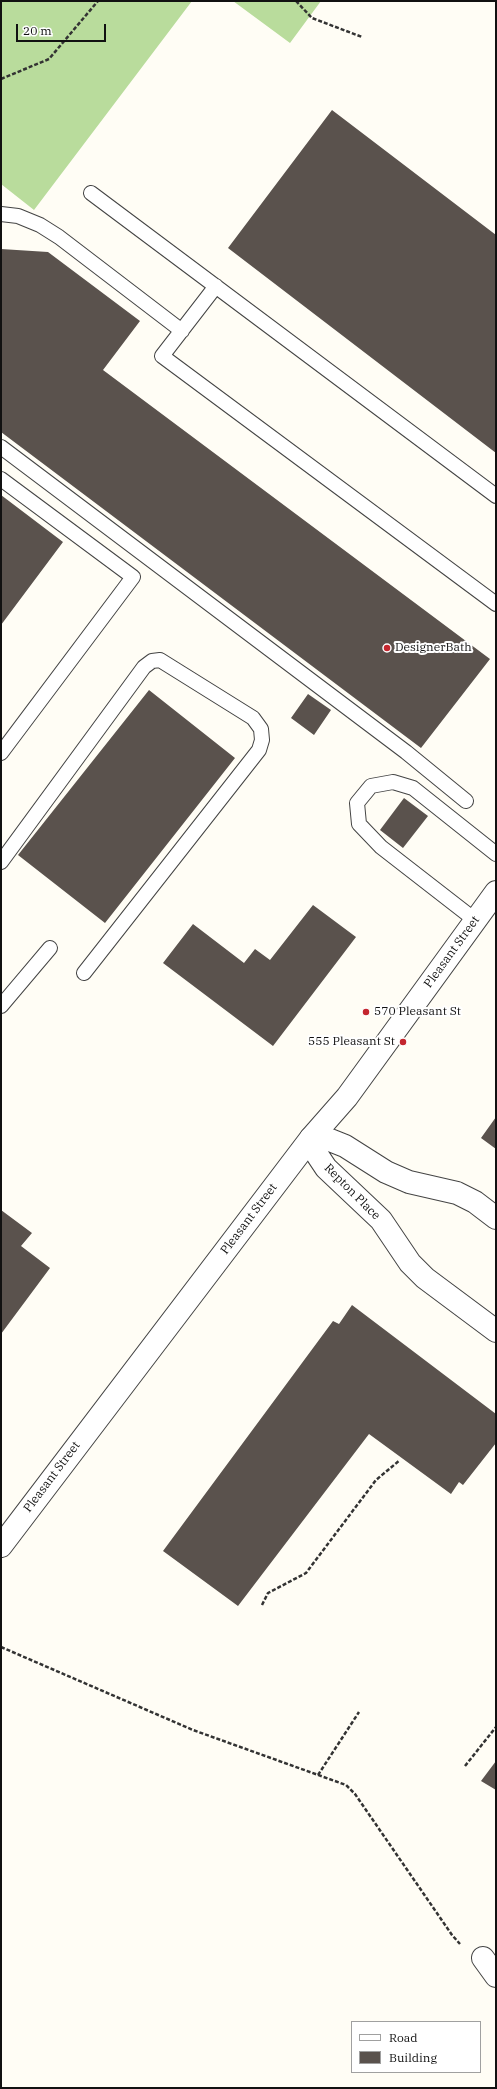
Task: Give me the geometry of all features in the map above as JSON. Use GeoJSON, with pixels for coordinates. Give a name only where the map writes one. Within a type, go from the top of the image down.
{"type":"FeatureCollection","features":[{"type":"Feature","properties":{"kind":"street","name":"Pleasant Street"},"geometry":{"type":"LineString","coordinates":[[1,1546],[311,1138],[347,1097],[496,892]]}},
{"type":"Feature","properties":{"kind":"street"},"geometry":{"type":"LineString","coordinates":[[311,1138],[330,1140],[345,1146],[386,1172],[409,1182],[457,1193],[474,1202],[496,1218]]}},
{"type":"Feature","properties":{"kind":"street","name":"Repton Place"},"geometry":{"type":"LineString","coordinates":[[311,1138],[318,1156],[326,1168],[381,1220],[410,1263],[425,1278],[496,1331]]}},
{"type":"Feature","properties":{"kind":"street"},"geometry":{"type":"LineString","coordinates":[[483,1958],[496,1976]]}},
{"type":"Feature","properties":{"kind":"lane"},"geometry":{"type":"LineString","coordinates":[[91,193],[496,496]]}},
{"type":"Feature","properties":{"kind":"lane"},"geometry":{"type":"LineString","coordinates":[[1,214],[18,216],[40,225],[59,237],[182,331]]}},
{"type":"Feature","properties":{"kind":"lane"},"geometry":{"type":"LineString","coordinates":[[216,286],[162,356],[496,604]]}},
{"type":"Feature","properties":{"kind":"lane"},"geometry":{"type":"LineString","coordinates":[[1,447],[406,752],[466,801]]}},
{"type":"Feature","properties":{"kind":"lane"},"geometry":{"type":"LineString","coordinates":[[1,479],[133,576],[1,753]]}},
{"type":"Feature","properties":{"kind":"lane"},"geometry":{"type":"LineString","coordinates":[[1,862],[144,667],[152,661],[160,660],[253,718],[261,729],[262,740],[259,750],[84,973]]}},
{"type":"Feature","properties":{"kind":"lane"},"geometry":{"type":"LineString","coordinates":[[475,920],[381,847],[359,824],[357,803],[371,786],[393,782],[413,788],[496,854]]}},
{"type":"Feature","properties":{"kind":"lane"},"geometry":{"type":"LineString","coordinates":[[1,1006],[50,948]]}},
{"type":"Feature","properties":{"kind":"path"},"geometry":{"type":"LineString","coordinates":[[1,79],[49,59],[98,1]]}},
{"type":"Feature","properties":{"kind":"path"},"geometry":{"type":"LineString","coordinates":[[296,1],[312,18],[362,37]]}},
{"type":"Feature","properties":{"kind":"path"},"geometry":{"type":"LineString","coordinates":[[262,1605],[268,1594],[306,1573],[376,1480],[400,1460]]}},
{"type":"Feature","properties":{"kind":"path"},"geometry":{"type":"LineString","coordinates":[[1,1647],[193,1730],[346,1785],[355,1794],[452,1935],[463,1947],[483,1958]]}},
{"type":"Feature","properties":{"kind":"path"},"geometry":{"type":"LineString","coordinates":[[318,1775],[359,1712]]}},
{"type":"Feature","properties":{"kind":"path"},"geometry":{"type":"LineString","coordinates":[[465,1766],[496,1727]]}},
{"type":"Feature","properties":{"kind":"green space"},"geometry":{"type":"Polygon","coordinates":[[[1,1],[192,1],[34,210],[1,184],[1,1]]]}},
{"type":"Feature","properties":{"kind":"green space"},"geometry":{"type":"Polygon","coordinates":[[[233,1],[321,1],[290,43],[233,1]]]}},
{"type":"Feature","properties":{"kind":"building"},"geometry":{"type":"Polygon","coordinates":[[[332,110],[496,235],[496,453],[228,248],[332,110]]]}},
{"type":"Feature","properties":{"kind":"building"},"geometry":{"type":"Polygon","coordinates":[[[1,249],[48,252],[140,321],[103,370],[490,659],[421,748],[1,432],[1,249]]]}},
{"type":"Feature","properties":{"kind":"building"},"geometry":{"type":"Polygon","coordinates":[[[1,495],[63,542],[1,625],[1,495]]]}},
{"type":"Feature","properties":{"kind":"building"},"geometry":{"type":"Polygon","coordinates":[[[149,690],[235,758],[105,923],[18,855],[149,690]]]}},
{"type":"Feature","properties":{"kind":"building"},"geometry":{"type":"Polygon","coordinates":[[[308,694],[331,710],[314,735],[291,718],[308,694]]]}},
{"type":"Feature","properties":{"kind":"building"},"geometry":{"type":"Polygon","coordinates":[[[404,798],[428,816],[403,848],[380,830],[404,798]]]}},
{"type":"Feature","properties":{"kind":"building"},"geometry":{"type":"Polygon","coordinates":[[[313,905],[356,937],[273,1046],[163,963],[193,924],[244,963],[255,949],[270,960],[313,905]]]}},
{"type":"Feature","properties":{"kind":"building"},"geometry":{"type":"Polygon","coordinates":[[[496,1117],[496,1149],[481,1138],[496,1117]]]}},
{"type":"Feature","properties":{"kind":"building"},"geometry":{"type":"Polygon","coordinates":[[[1,1210],[32,1233],[21,1246],[50,1268],[1,1334],[1,1210]]]}},
{"type":"Feature","properties":{"kind":"building"},"geometry":{"type":"Polygon","coordinates":[[[352,1305],[496,1414],[496,1443],[463,1485],[459,1482],[451,1494],[369,1434],[238,1606],[163,1551],[333,1321],[339,1324],[352,1305]]]}},
{"type":"Feature","properties":{"kind":"building"},"geometry":{"type":"Polygon","coordinates":[[[496,1761],[496,1790],[481,1781],[496,1761]]]}},
{"type":"Feature","properties":{"kind":"place","name":"DesignerBath"},"geometry":{"type":"Point","coordinates":[387,648]}},
{"type":"Feature","properties":{"kind":"place","name":"570 Pleasant St"},"geometry":{"type":"Point","coordinates":[366,1012]}},
{"type":"Feature","properties":{"kind":"place","name":"555 Pleasant St"},"geometry":{"type":"Point","coordinates":[403,1042]}}]}
